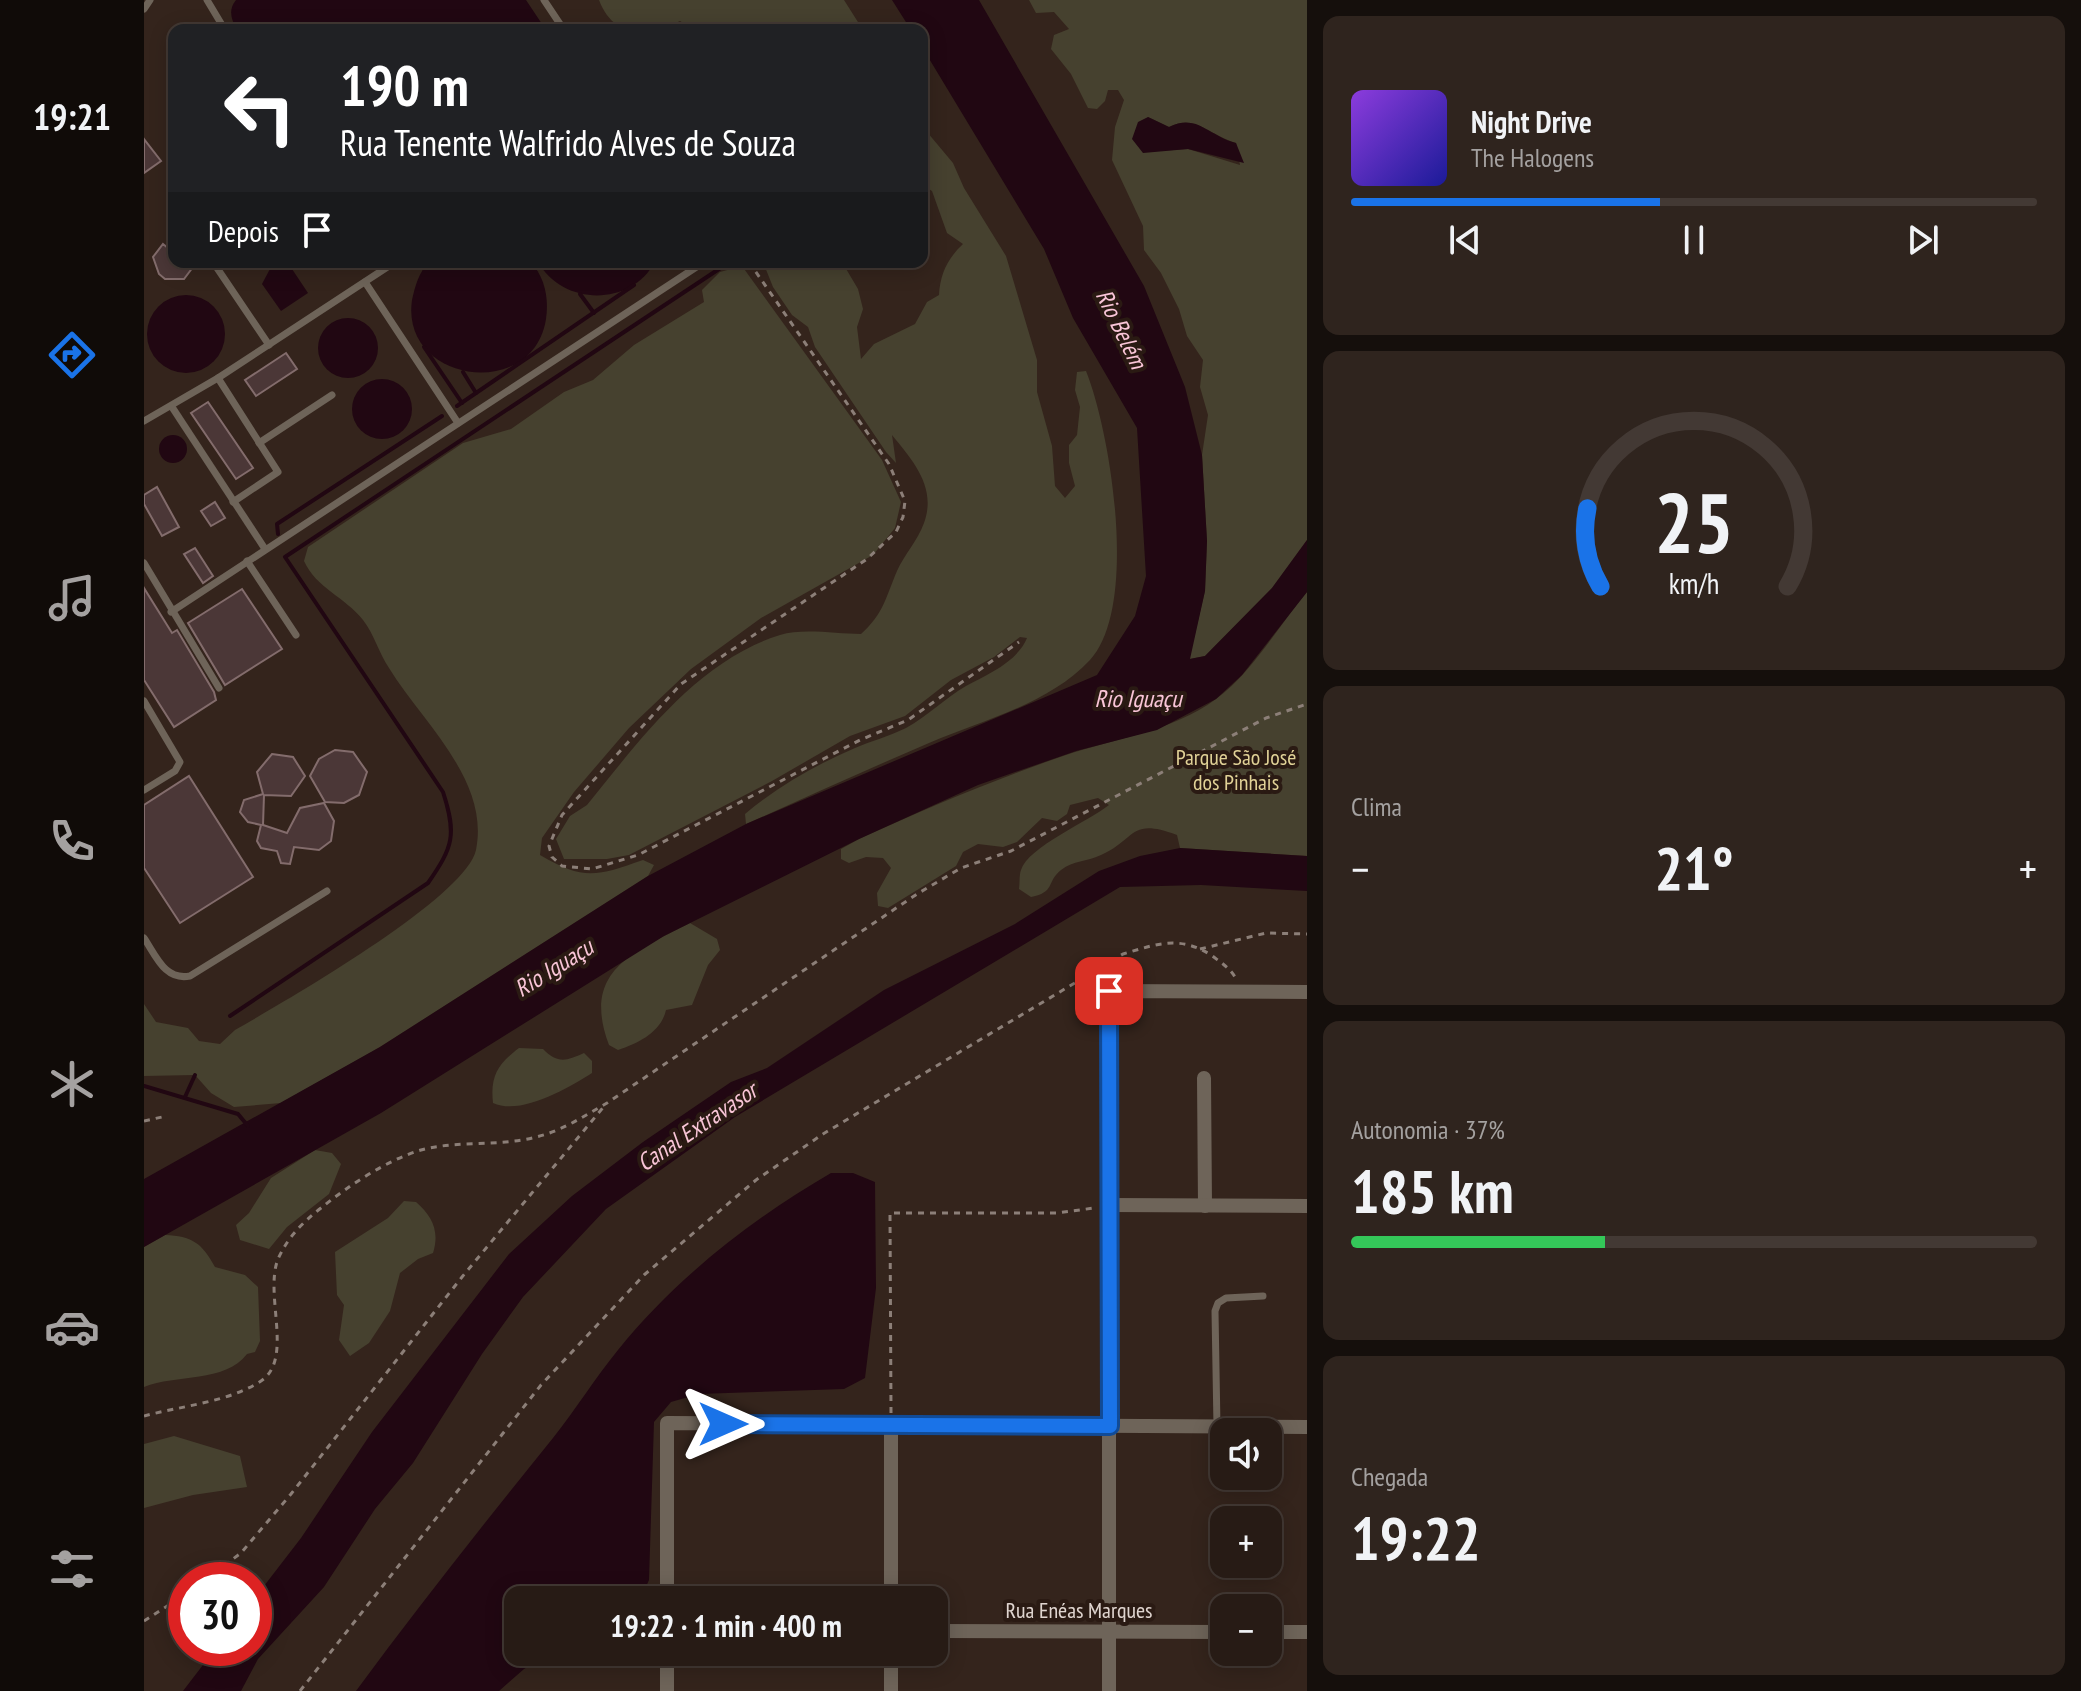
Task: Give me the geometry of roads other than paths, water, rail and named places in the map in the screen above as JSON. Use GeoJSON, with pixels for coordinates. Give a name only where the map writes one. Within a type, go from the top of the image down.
{"type":"FeatureCollection","features":[{"type":"Feature","properties":{"kind":"street"},"geometry":{"type":"LineString","coordinates":[[1109,1691],[1109,991],[1307,992]]}},
{"type":"Feature","properties":{"kind":"street"},"geometry":{"type":"LineString","coordinates":[[1204,1078],[1205,1206]]}},
{"type":"Feature","properties":{"kind":"street"},"geometry":{"type":"LineString","coordinates":[[1110,1205],[1307,1206]]}},
{"type":"Feature","properties":{"kind":"street"},"geometry":{"type":"LineString","coordinates":[[667,1586],[667,1423],[1210,1427]]}},
{"type":"Feature","properties":{"kind":"street"},"geometry":{"type":"LineString","coordinates":[[891,1425],[891,1586]]}},
{"type":"Feature","properties":{"kind":"street"},"geometry":{"type":"LineString","coordinates":[[1282,1427],[1307,1427]]}},
{"type":"Feature","properties":{"kind":"street","name":"Rua Enéas Marques"},"geometry":{"type":"LineString","coordinates":[[948,1631],[1210,1632]]}},
{"type":"Feature","properties":{"kind":"street"},"geometry":{"type":"LineString","coordinates":[[1282,1632],[1307,1632]]}},
{"type":"Feature","properties":{"kind":"street"},"geometry":{"type":"LineString","coordinates":[[667,1666],[667,1691]]}},
{"type":"Feature","properties":{"kind":"street"},"geometry":{"type":"LineString","coordinates":[[891,1666],[891,1691]]}},
{"type":"Feature","properties":{"kind":"lane"},"geometry":{"type":"LineString","coordinates":[[144,9],[150,0]]}},
{"type":"Feature","properties":{"kind":"lane"},"geometry":{"type":"LineString","coordinates":[[207,0],[221,24]]}},
{"type":"Feature","properties":{"kind":"lane"},"geometry":{"type":"LineString","coordinates":[[544,0],[560,24]]}},
{"type":"Feature","properties":{"kind":"lane"},"geometry":{"type":"LineString","coordinates":[[217,268],[269,345]]}},
{"type":"Feature","properties":{"kind":"lane"},"geometry":{"type":"LineString","coordinates":[[377,268],[379,272]]}},
{"type":"Feature","properties":{"kind":"lane"},"geometry":{"type":"LineString","coordinates":[[144,421],[218,378],[385,268]]}},
{"type":"Feature","properties":{"kind":"lane"},"geometry":{"type":"LineString","coordinates":[[171,612],[695,268]]}},
{"type":"Feature","properties":{"kind":"lane"},"geometry":{"type":"LineString","coordinates":[[365,282],[458,423]]}},
{"type":"Feature","properties":{"kind":"lane"},"geometry":{"type":"LineString","coordinates":[[218,378],[278,472],[233,502]]}},
{"type":"Feature","properties":{"kind":"lane"},"geometry":{"type":"LineString","coordinates":[[259,443],[332,395]]}},
{"type":"Feature","properties":{"kind":"lane"},"geometry":{"type":"LineString","coordinates":[[172,407],[265,549]]}},
{"type":"Feature","properties":{"kind":"lane"},"geometry":{"type":"LineString","coordinates":[[247,561],[296,635]]}},
{"type":"Feature","properties":{"kind":"lane"},"geometry":{"type":"LineString","coordinates":[[144,563],[219,688]]}},
{"type":"Feature","properties":{"kind":"lane"},"geometry":{"type":"LineString","coordinates":[[144,701],[180,762],[175,771],[144,790]]}},
{"type":"Feature","properties":{"kind":"lane"},"geometry":{"type":"LineString","coordinates":[[144,938],[168,974],[179,978],[190,976],[327,891]]}},
{"type":"Feature","properties":{"kind":"lane"},"geometry":{"type":"LineString","coordinates":[[1217,1418],[1215,1311],[1218,1303],[1226,1298],[1263,1296]]}},
{"type":"Feature","properties":{"kind":"water"},"geometry":{"type":"Polygon","coordinates":[[[236,0],[526,0],[542,24],[234,24],[232,7],[236,0]]]}},
{"type":"Feature","properties":{"kind":"water","name":"Rio Iguaçu"},"geometry":{"type":"Polygon","coordinates":[[[892,0],[979,0],[1144,286],[1185,387],[1202,455],[1207,541],[1205,591],[1190,659],[1205,656],[1272,588],[1307,540],[1307,592],[1242,675],[1216,699],[1157,730],[1076,751],[978,785],[859,839],[664,936],[381,1113],[144,1247],[144,1179],[380,1047],[648,876],[746,824],[1097,675],[1135,616],[1146,576],[1137,428],[1073,318],[1044,249],[928,57],[928,24],[907,24],[892,0]]]}},
{"type":"Feature","properties":{"kind":"water"},"geometry":{"type":"Polygon","coordinates":[[[1148,117],[1169,127],[1187,122],[1195,124],[1236,143],[1244,163],[1188,149],[1143,153],[1132,139],[1138,122],[1148,117]]]}},
{"type":"Feature","properties":{"kind":"water"},"geometry":{"type":"Polygon","coordinates":[[[270,268],[291,268],[308,293],[281,311],[262,284],[270,268]]]}},
{"type":"Feature","properties":{"kind":"water"},"geometry":{"type":"Polygon","coordinates":[[[535,268],[545,288],[547,304],[546,319],[536,345],[518,363],[495,371],[470,372],[446,364],[426,350],[414,328],[412,300],[423,270],[535,268]]]}},
{"type":"Feature","properties":{"kind":"water"},"geometry":{"type":"Polygon","coordinates":[[[543,268],[651,268],[630,287],[596,295],[563,287],[543,268]]]}},
{"type":"Feature","properties":{"kind":"water"},"geometry":{"type":"Polygon","coordinates":[[[186,295],[201,298],[214,306],[222,319],[225,334],[222,349],[214,362],[201,370],[186,373],[171,370],[158,362],[150,349],[147,334],[150,319],[158,306],[171,298],[186,295]]]}},
{"type":"Feature","properties":{"kind":"water"},"geometry":{"type":"Polygon","coordinates":[[[348,318],[359,320],[369,327],[376,337],[376,359],[369,369],[359,376],[348,378],[337,376],[327,369],[320,359],[318,348],[320,337],[327,327],[337,320],[348,318]]]}},
{"type":"Feature","properties":{"kind":"water"},"geometry":{"type":"Polygon","coordinates":[[[382,379],[403,388],[412,409],[403,430],[382,439],[361,430],[352,409],[361,388],[382,379]]]}},
{"type":"Feature","properties":{"kind":"water"},"geometry":{"type":"Polygon","coordinates":[[[173,435],[183,439],[187,449],[183,459],[173,463],[163,459],[159,449],[163,439],[173,435]]]}},
{"type":"Feature","properties":{"kind":"water","name":"Canal Extravasor"},"geometry":{"type":"Polygon","coordinates":[[[1180,848],[1307,856],[1307,891],[1201,885],[1120,887],[735,1117],[606,1209],[523,1297],[482,1354],[413,1463],[375,1509],[324,1587],[272,1644],[272,1576],[372,1432],[509,1254],[572,1196],[643,1142],[731,1082],[767,1068],[884,990],[1015,924],[1099,871],[1140,856],[1180,848]]]}},
{"type":"Feature","properties":{"kind":"water"},"geometry":{"type":"Polygon","coordinates":[[[831,1173],[853,1173],[875,1182],[876,1288],[865,1378],[844,1389],[699,1394],[671,1402],[654,1422],[649,1580],[646,1586],[504,1586],[504,1666],[529,1666],[499,1691],[356,1691],[641,1324],[690,1274],[744,1230],[831,1173]]]}},
{"type":"Feature","properties":{"kind":"water"},"geometry":{"type":"Polygon","coordinates":[[[202,1666],[254,1666],[241,1691],[183,1691],[202,1666]]]}},
{"type":"Feature","properties":{"kind":"waterway"},"geometry":{"type":"LineString","coordinates":[[230,1016],[428,883],[443,860],[450,840],[450,819],[443,792],[285,557],[720,268]]}},
{"type":"Feature","properties":{"kind":"waterway"},"geometry":{"type":"LineString","coordinates":[[457,406],[634,285]]}},
{"type":"Feature","properties":{"kind":"waterway"},"geometry":{"type":"LineString","coordinates":[[580,294],[594,313]]}},
{"type":"Feature","properties":{"kind":"waterway"},"geometry":{"type":"LineString","coordinates":[[424,347],[462,403]]}},
{"type":"Feature","properties":{"kind":"waterway"},"geometry":{"type":"LineString","coordinates":[[463,372],[476,393]]}},
{"type":"Feature","properties":{"kind":"waterway"},"geometry":{"type":"LineString","coordinates":[[278,534],[277,524],[442,416]]}},
{"type":"Feature","properties":{"kind":"waterway"},"geometry":{"type":"LineString","coordinates":[[185,1097],[195,1075]]}},
{"type":"Feature","properties":{"kind":"waterway"},"geometry":{"type":"LineString","coordinates":[[144,1086],[238,1114],[248,1126]]}},
{"type":"Feature","properties":{"kind":"water label","name":"Rio Belém"},"geometry":{"type":"Point","coordinates":[1121,329]}},
{"type":"Feature","properties":{"kind":"park label","name":"Parque São José dos Pinhais"},"geometry":{"type":"Point","coordinates":[1236,770]}}]}
